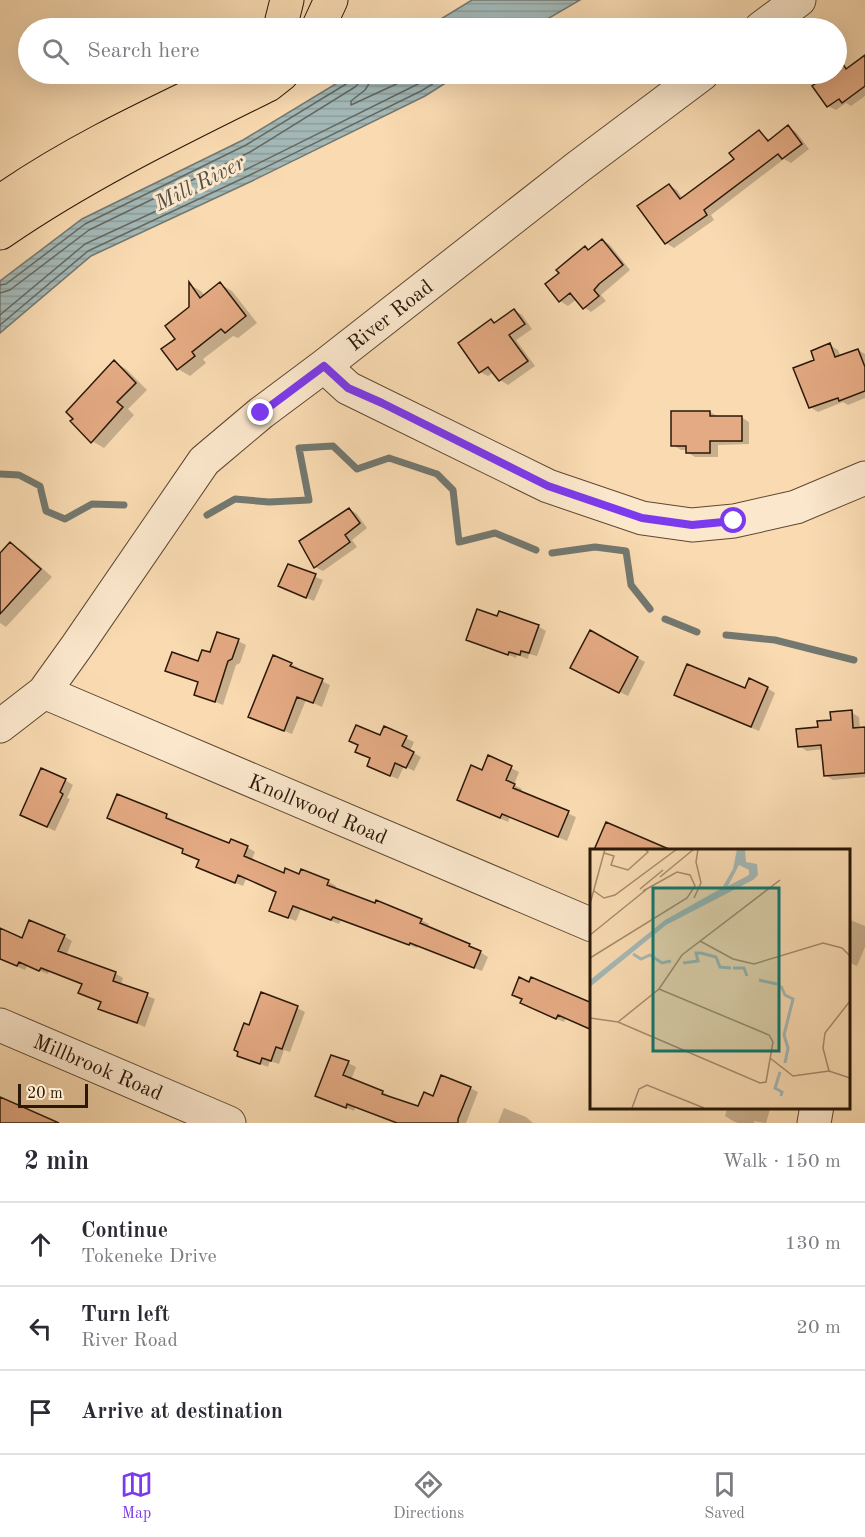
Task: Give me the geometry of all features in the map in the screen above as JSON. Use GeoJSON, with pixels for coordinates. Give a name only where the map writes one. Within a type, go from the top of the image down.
{"type":"FeatureCollection","features":[{"type":"Feature","properties":{"kind":"highway"},"geometry":{"type":"LineString","coordinates":[[282,18],[287,0]]}},
{"type":"Feature","properties":{"kind":"highway"},"geometry":{"type":"LineString","coordinates":[[323,18],[331,0]]}},
{"type":"Feature","properties":{"kind":"highway"},"geometry":{"type":"LineString","coordinates":[[0,202],[48,170],[120,131],[216,84]]}},
{"type":"Feature","properties":{"kind":"highway"},"geometry":{"type":"LineString","coordinates":[[0,233],[32,211],[125,157],[269,84]]}},
{"type":"Feature","properties":{"kind":"street"},"geometry":{"type":"LineString","coordinates":[[775,18],[799,0]]}},
{"type":"Feature","properties":{"kind":"street","name":"River Road"},"geometry":{"type":"LineString","coordinates":[[0,726],[44,692],[204,461],[261,413],[689,84]]}},
{"type":"Feature","properties":{"kind":"street"},"geometry":{"type":"LineString","coordinates":[[324,366],[348,388],[548,486],[642,518],[692,525],[734,521],[796,507],[865,478]]}},
{"type":"Feature","properties":{"kind":"street","name":"Knollwood Road"},"geometry":{"type":"LineString","coordinates":[[44,692],[590,924]]}},
{"type":"Feature","properties":{"kind":"street","name":"Millbrook Road"},"geometry":{"type":"LineString","coordinates":[[0,1025],[229,1123]]}},
{"type":"Feature","properties":{"kind":"street"},"geometry":{"type":"LineString","coordinates":[[814,1123],[817,1108]]}},
{"type":"Feature","properties":{"kind":"water"},"geometry":{"type":"Polygon","coordinates":[[[472,0],[580,0],[549,18],[442,18],[472,0]]]}},
{"type":"Feature","properties":{"kind":"water","name":"Mill River"},"geometry":{"type":"Polygon","coordinates":[[[335,84],[444,84],[425,96],[252,181],[91,256],[0,333],[0,281],[82,219],[243,140],[335,84]]]}},
{"type":"Feature","properties":{"kind":"building"},"geometry":{"type":"Polygon","coordinates":[[[865,55],[865,86],[842,103],[839,99],[827,107],[812,86],[815,84],[847,84],[847,68],[865,55]]]}},
{"type":"Feature","properties":{"kind":"building"},"geometry":{"type":"Polygon","coordinates":[[[788,125],[802,144],[782,159],[778,154],[704,210],[707,215],[665,244],[637,206],[669,184],[680,199],[734,159],[729,153],[759,130],[768,141],[788,125]]]}},
{"type":"Feature","properties":{"kind":"building"},"geometry":{"type":"Polygon","coordinates":[[[602,239],[623,265],[599,284],[594,290],[599,296],[583,309],[570,293],[559,302],[545,284],[559,273],[556,270],[585,246],[588,250],[602,239]]]}},
{"type":"Feature","properties":{"kind":"building"},"geometry":{"type":"Polygon","coordinates":[[[189,282],[200,298],[220,282],[246,316],[225,333],[221,329],[192,352],[195,356],[177,370],[161,349],[175,339],[165,326],[189,307],[189,282]]]}},
{"type":"Feature","properties":{"kind":"building"},"geometry":{"type":"Polygon","coordinates":[[[514,309],[525,324],[509,335],[528,361],[499,381],[488,367],[479,373],[458,343],[491,319],[494,323],[514,309]]]}},
{"type":"Feature","properties":{"kind":"building"},"geometry":{"type":"Polygon","coordinates":[[[830,343],[835,357],[858,349],[865,367],[865,391],[839,401],[838,398],[809,408],[793,368],[814,360],[811,351],[830,343]]]}},
{"type":"Feature","properties":{"kind":"building"},"geometry":{"type":"Polygon","coordinates":[[[114,360],[136,383],[117,402],[123,407],[91,443],[70,421],[73,419],[66,412],[114,360]]]}},
{"type":"Feature","properties":{"kind":"building"},"geometry":{"type":"Polygon","coordinates":[[[671,411],[710,411],[710,416],[742,416],[742,441],[710,441],[710,453],[686,453],[686,446],[671,446],[671,411]]]}},
{"type":"Feature","properties":{"kind":"building"},"geometry":{"type":"Polygon","coordinates":[[[349,508],[360,523],[345,535],[350,542],[314,568],[299,541],[349,508]]]}},
{"type":"Feature","properties":{"kind":"building"},"geometry":{"type":"Polygon","coordinates":[[[10,542],[41,569],[0,614],[0,553],[10,542]]]}},
{"type":"Feature","properties":{"kind":"building"},"geometry":{"type":"Polygon","coordinates":[[[288,564],[316,574],[306,598],[278,586],[288,564]]]}},
{"type":"Feature","properties":{"kind":"building"},"geometry":{"type":"Polygon","coordinates":[[[477,609],[497,616],[499,611],[539,625],[529,653],[521,651],[520,655],[509,652],[508,655],[466,640],[477,609]]]}},
{"type":"Feature","properties":{"kind":"building"},"geometry":{"type":"Polygon","coordinates":[[[590,630],[638,657],[619,693],[570,668],[590,630]]]}},
{"type":"Feature","properties":{"kind":"building"},"geometry":{"type":"Polygon","coordinates":[[[217,632],[239,639],[232,659],[228,661],[215,702],[194,695],[198,682],[165,671],[172,652],[198,661],[202,650],[210,652],[217,632]]]}},
{"type":"Feature","properties":{"kind":"building"},"geometry":{"type":"Polygon","coordinates":[[[273,655],[292,663],[290,666],[323,679],[313,703],[297,697],[284,731],[248,717],[273,655]]]}},
{"type":"Feature","properties":{"kind":"building"},"geometry":{"type":"Polygon","coordinates":[[[687,664],[745,688],[749,678],[768,687],[751,727],[674,695],[687,664]]]}},
{"type":"Feature","properties":{"kind":"building"},"geometry":{"type":"Polygon","coordinates":[[[852,710],[853,728],[865,727],[865,773],[824,776],[821,745],[798,747],[796,729],[818,727],[817,721],[831,720],[830,712],[852,710]]]}},
{"type":"Feature","properties":{"kind":"building"},"geometry":{"type":"Polygon","coordinates":[[[356,725],[380,735],[384,726],[407,736],[402,746],[414,752],[406,768],[395,763],[390,776],[367,766],[370,758],[355,752],[358,745],[349,741],[356,725]]]}},
{"type":"Feature","properties":{"kind":"building"},"geometry":{"type":"Polygon","coordinates":[[[488,755],[512,766],[506,780],[515,784],[513,788],[569,811],[558,837],[502,814],[500,818],[457,800],[471,765],[482,770],[488,755]]]}},
{"type":"Feature","properties":{"kind":"building"},"geometry":{"type":"Polygon","coordinates":[[[41,768],[66,779],[60,792],[63,794],[47,827],[20,815],[41,768]]]}},
{"type":"Feature","properties":{"kind":"building"},"geometry":{"type":"Polygon","coordinates":[[[117,794],[167,814],[166,818],[229,843],[231,839],[248,846],[244,856],[284,873],[285,868],[299,874],[301,869],[329,880],[327,885],[375,903],[376,900],[422,919],[420,923],[481,951],[474,968],[333,917],[331,920],[293,906],[288,918],[269,911],[276,892],[238,875],[235,883],[196,867],[199,860],[182,853],[183,849],[107,818],[117,794]]]}},
{"type":"Feature","properties":{"kind":"building"},"geometry":{"type":"Polygon","coordinates":[[[606,822],[669,849],[594,849],[606,822]]]}},
{"type":"Feature","properties":{"kind":"building"},"geometry":{"type":"Polygon","coordinates":[[[29,920],[65,935],[58,951],[116,972],[113,981],[148,993],[137,1023],[98,1009],[101,1002],[78,993],[82,984],[41,968],[39,971],[19,962],[17,966],[0,959],[0,928],[22,938],[29,920]]]}},
{"type":"Feature","properties":{"kind":"building"},"geometry":{"type":"Polygon","coordinates":[[[519,977],[529,982],[531,977],[590,1002],[590,1029],[558,1015],[556,1019],[520,1003],[522,999],[512,995],[519,977]]]}},
{"type":"Feature","properties":{"kind":"building"},"geometry":{"type":"Polygon","coordinates":[[[261,992],[298,1006],[282,1049],[276,1047],[271,1061],[262,1058],[260,1064],[237,1056],[238,1052],[234,1050],[244,1023],[249,1025],[261,992]]]}},
{"type":"Feature","properties":{"kind":"building"},"geometry":{"type":"Polygon","coordinates":[[[331,1055],[349,1061],[343,1075],[383,1091],[382,1094],[418,1106],[424,1092],[433,1096],[441,1075],[471,1087],[458,1123],[397,1123],[347,1104],[346,1108],[315,1096],[331,1055]]]}},
{"type":"Feature","properties":{"kind":"building"},"geometry":{"type":"Polygon","coordinates":[[[0,1097],[59,1123],[0,1123],[0,1097]]]}},
{"type":"Feature","properties":{"kind":"waterway"},"geometry":{"type":"LineString","coordinates":[[207,515],[235,499],[269,502],[309,500],[299,448],[333,446],[357,469],[389,458],[437,474],[453,490],[459,542],[495,533],[536,550]]}},
{"type":"Feature","properties":{"kind":"waterway"},"geometry":{"type":"LineString","coordinates":[[0,474],[19,475],[40,486],[46,511],[65,519],[92,504],[124,505]]}},
{"type":"Feature","properties":{"kind":"waterway"},"geometry":{"type":"LineString","coordinates":[[552,553],[595,547],[626,551],[631,585],[650,609]]}},
{"type":"Feature","properties":{"kind":"waterway"},"geometry":{"type":"LineString","coordinates":[[665,619],[697,632]]}},
{"type":"Feature","properties":{"kind":"waterway"},"geometry":{"type":"LineString","coordinates":[[726,635],[775,640],[854,660]]}},
{"type":"Feature","properties":{"kind":"route"},"geometry":{"type":"LineString","coordinates":[[261,413],[324,366],[348,388],[548,486],[642,518],[692,525],[734,521]]}}]}
